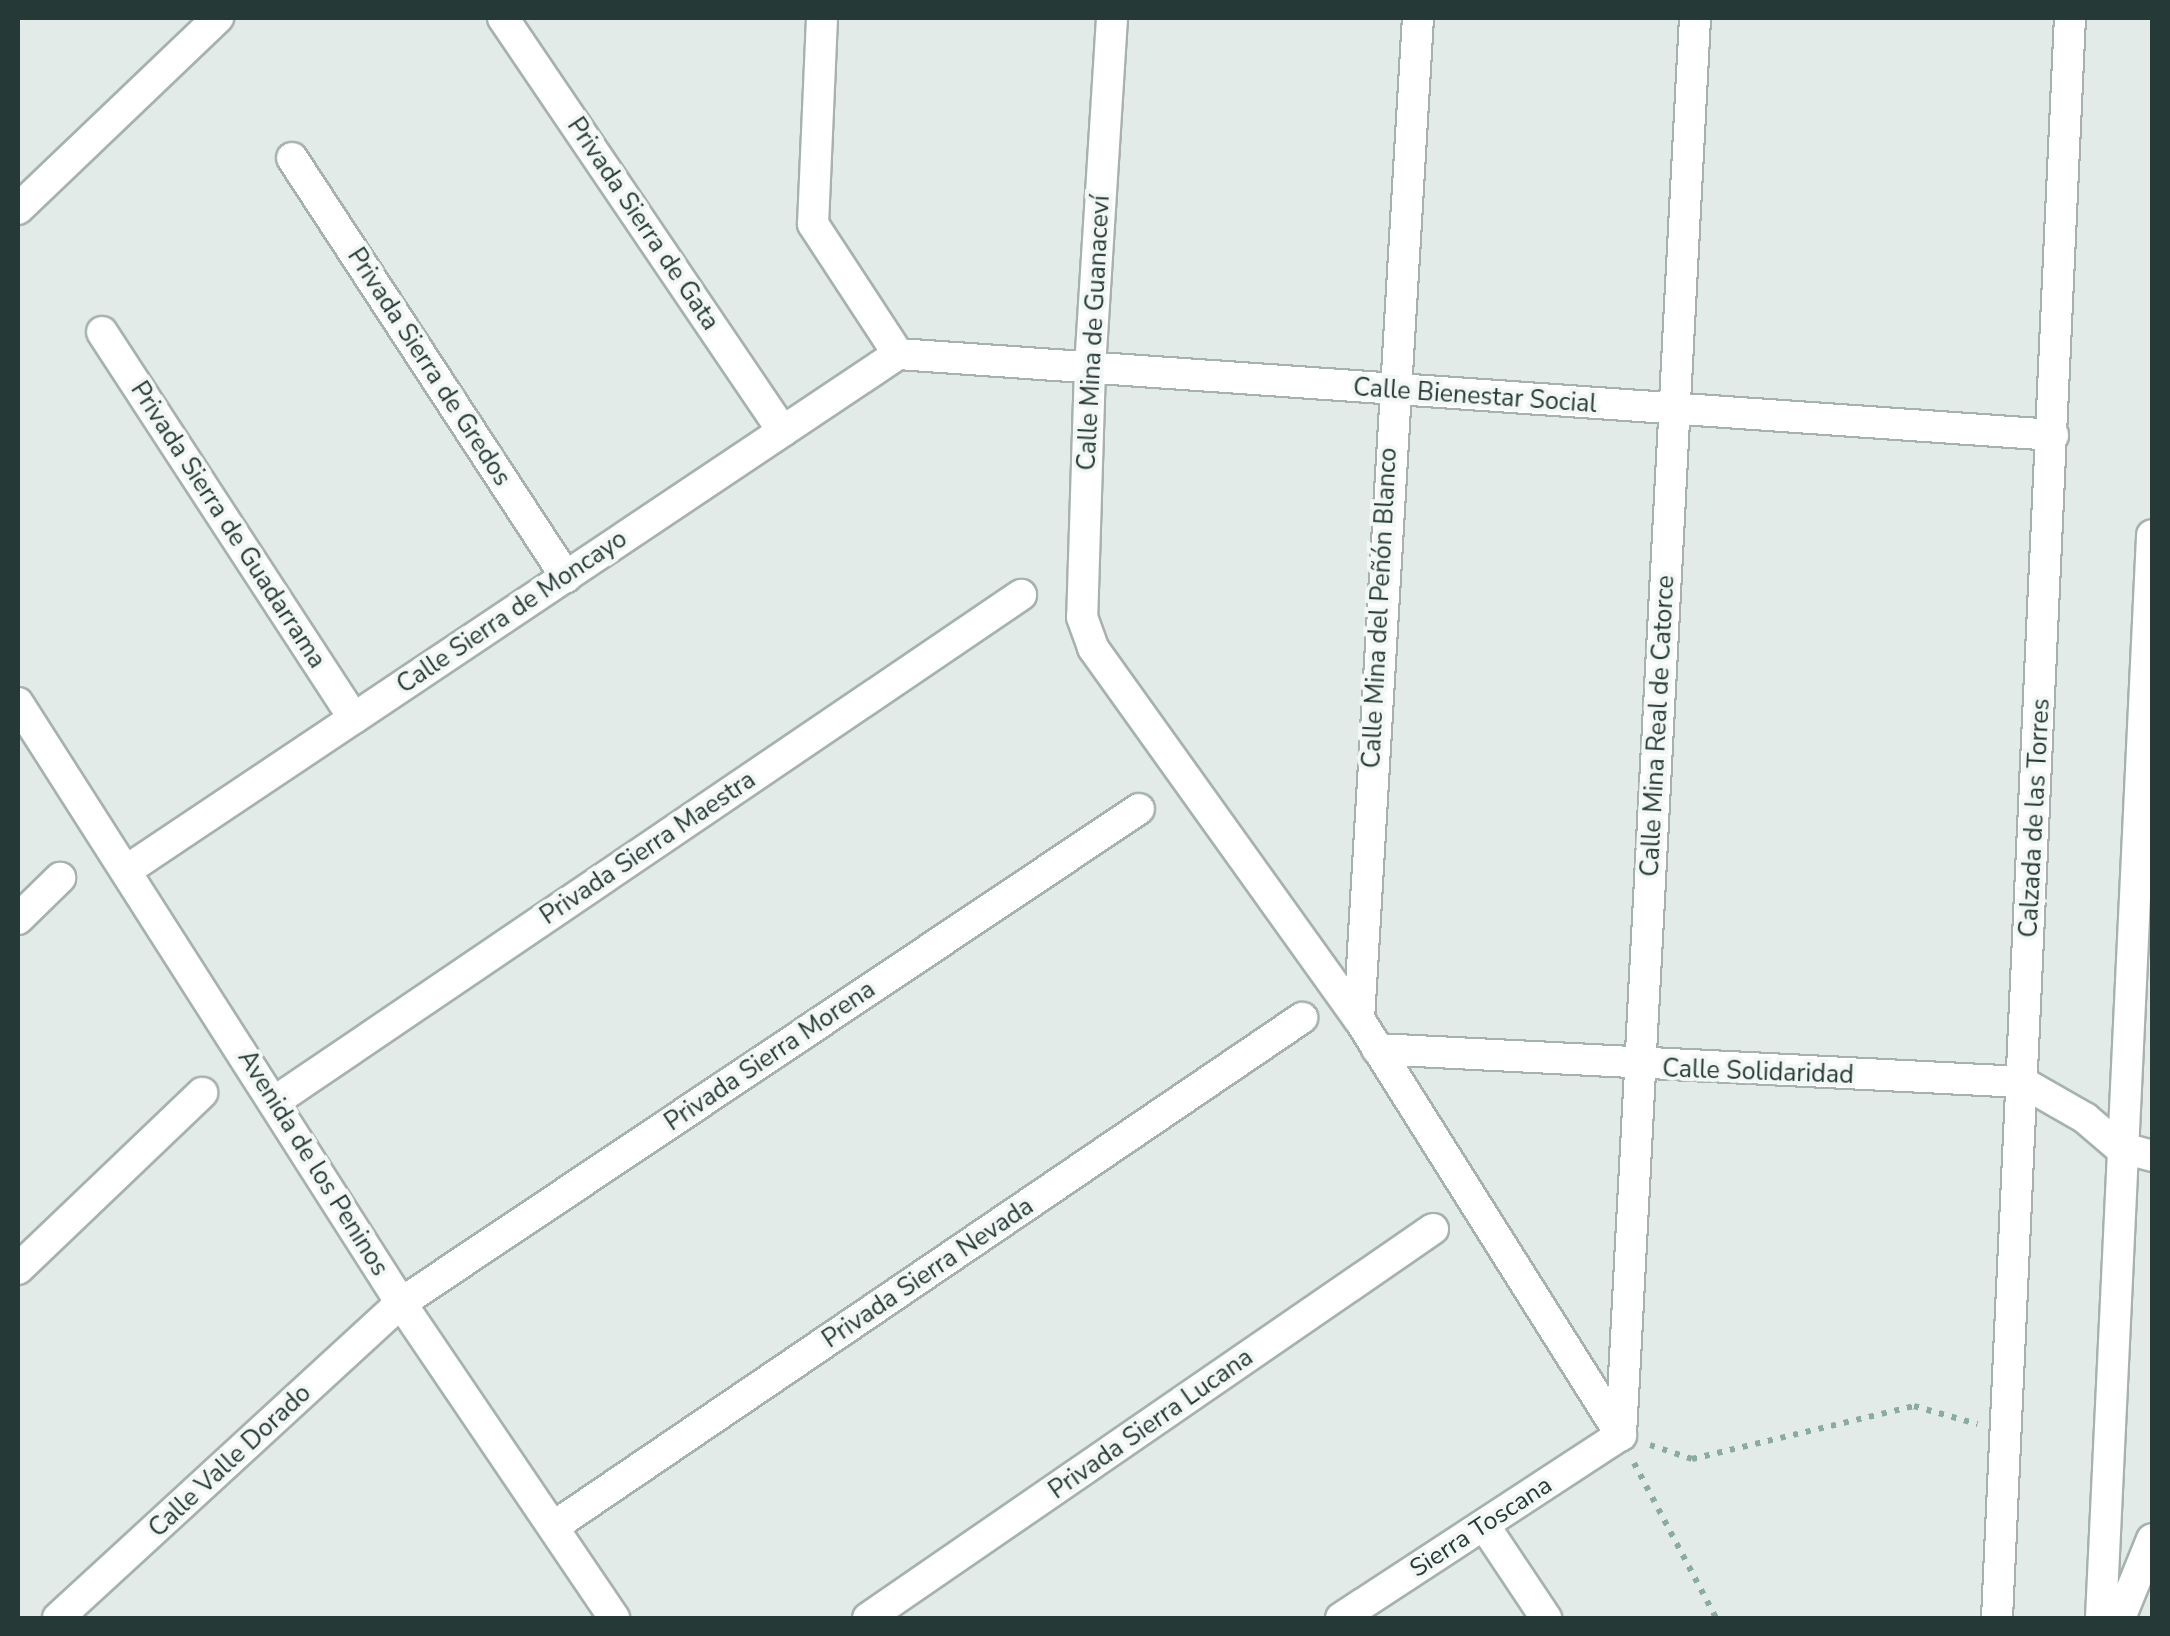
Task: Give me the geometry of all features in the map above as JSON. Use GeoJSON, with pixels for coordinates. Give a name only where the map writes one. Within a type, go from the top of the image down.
{"type":"FeatureCollection","features":[{"type":"Feature","properties":{"kind":"street"},"geometry":{"type":"LineString","coordinates":[[18,209],[218,18]]}},
{"type":"Feature","properties":{"kind":"street","name":"Privada Sierra de Gata"},"geometry":{"type":"LineString","coordinates":[[503,18],[783,432]]}},
{"type":"Feature","properties":{"kind":"street"},"geometry":{"type":"LineString","coordinates":[[822,18],[813,224],[898,354]]}},
{"type":"Feature","properties":{"kind":"street","name":"Calle Mina de Guanaceví"},"geometry":{"type":"LineString","coordinates":[[1112,18],[1090,368],[1082,617],[1093,648],[1359,1020]]}},
{"type":"Feature","properties":{"kind":"street","name":"Calle Mina del Peñón Blanco"},"geometry":{"type":"LineString","coordinates":[[1359,1020],[1391,391],[1418,18]]}},
{"type":"Feature","properties":{"kind":"street","name":"Calle Mina Real de Catorce"},"geometry":{"type":"LineString","coordinates":[[1621,1435],[1695,18]]}},
{"type":"Feature","properties":{"kind":"street","name":"Calzada de las Torres"},"geometry":{"type":"LineString","coordinates":[[1997,1618],[2070,18]]}},
{"type":"Feature","properties":{"kind":"street","name":"Privada Sierra de Gredos"},"geometry":{"type":"LineString","coordinates":[[292,158],[566,577]]}},
{"type":"Feature","properties":{"kind":"street","name":"Privada Sierra de Guadarrama"},"geometry":{"type":"LineString","coordinates":[[102,332],[354,718]]}},
{"type":"Feature","properties":{"kind":"street","name":"Calle Sierra de Moncayo"},"geometry":{"type":"LineString","coordinates":[[126,870],[898,354]]}},
{"type":"Feature","properties":{"kind":"street","name":"Calle Bienestar Social"},"geometry":{"type":"LineString","coordinates":[[898,354],[2053,435]]}},
{"type":"Feature","properties":{"kind":"street"},"geometry":{"type":"LineString","coordinates":[[2101,1618],[2119,1147],[2152,534]]}},
{"type":"Feature","properties":{"kind":"street","name":"Privada Sierra Maestra"},"geometry":{"type":"LineString","coordinates":[[274,1102],[1022,595]]}},
{"type":"Feature","properties":{"kind":"street","name":"Avenida de los Peninos"},"geometry":{"type":"LineString","coordinates":[[18,703],[401,1303],[614,1618]]}},
{"type":"Feature","properties":{"kind":"street","name":"Privada Sierra Morena"},"geometry":{"type":"LineString","coordinates":[[401,1303],[1139,809]]}},
{"type":"Feature","properties":{"kind":"street"},"geometry":{"type":"LineString","coordinates":[[18,919],[60,878]]}},
{"type":"Feature","properties":{"kind":"street","name":"Privada Sierra Nevada"},"geometry":{"type":"LineString","coordinates":[[553,1528],[1302,1018]]}},
{"type":"Feature","properties":{"kind":"street"},"geometry":{"type":"LineString","coordinates":[[1359,1020],[1621,1435]]}},
{"type":"Feature","properties":{"kind":"street","name":"Calle Solidaridad"},"geometry":{"type":"LineString","coordinates":[[1376,1049],[1642,1067],[2022,1082],[2085,1118],[2119,1147]]}},
{"type":"Feature","properties":{"kind":"street"},"geometry":{"type":"LineString","coordinates":[[18,1269],[202,1093]]}},
{"type":"Feature","properties":{"kind":"street"},"geometry":{"type":"LineString","coordinates":[[2119,1147],[2152,1156]]}},
{"type":"Feature","properties":{"kind":"street","name":"Privada Sierra Lucana"},"geometry":{"type":"LineString","coordinates":[[868,1618],[1433,1229]]}},
{"type":"Feature","properties":{"kind":"street","name":"Calle Valle Dorado"},"geometry":{"type":"LineString","coordinates":[[58,1618],[401,1303]]}},
{"type":"Feature","properties":{"kind":"street","name":"Sierra Toscana"},"geometry":{"type":"LineString","coordinates":[[1341,1618],[1621,1435]]}},
{"type":"Feature","properties":{"kind":"street"},"geometry":{"type":"LineString","coordinates":[[1484,1525],[1546,1618]]}},
{"type":"Feature","properties":{"kind":"street"},"geometry":{"type":"LineString","coordinates":[[2120,1618],[2152,1539]]}},
{"type":"Feature","properties":{"kind":"path"},"geometry":{"type":"LineString","coordinates":[[1621,1435],[1692,1459],[1914,1406],[2006,1432]]}},
{"type":"Feature","properties":{"kind":"path"},"geometry":{"type":"LineString","coordinates":[[1621,1435],[1716,1618]]}}]}
